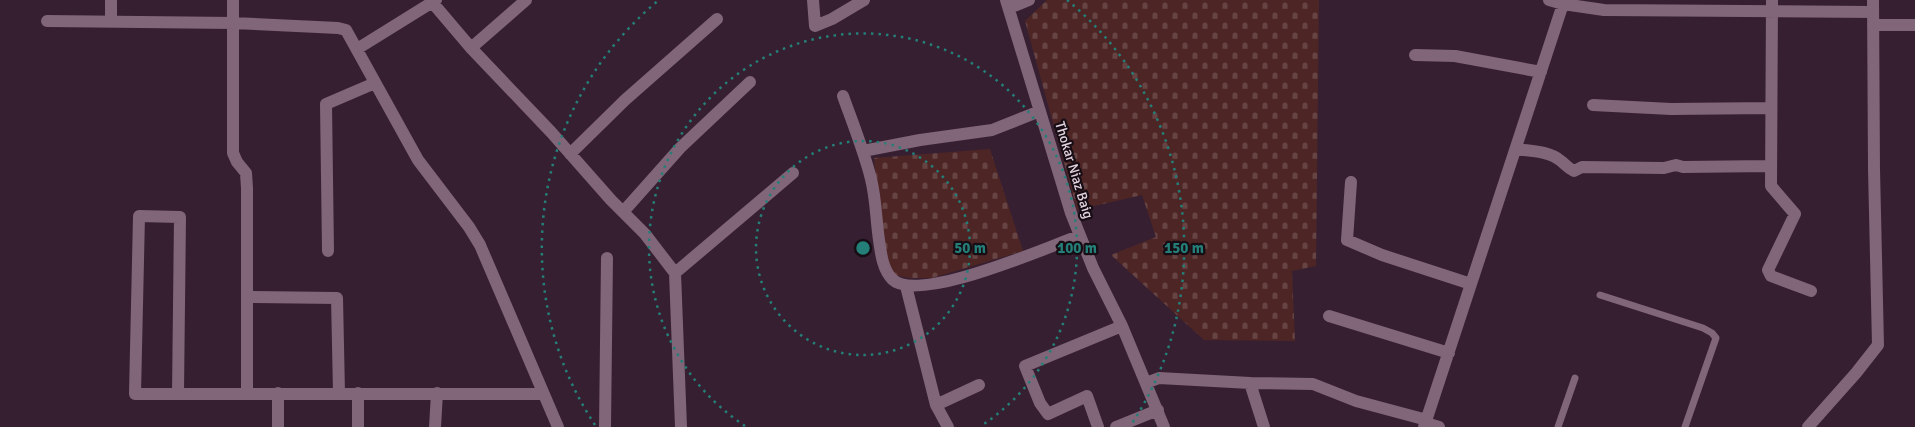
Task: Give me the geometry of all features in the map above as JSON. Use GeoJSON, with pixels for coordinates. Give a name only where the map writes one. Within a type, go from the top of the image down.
{"type":"FeatureCollection","features":[{"type":"Feature","properties":{"kind":"street"},"geometry":{"type":"LineString","coordinates":[[111,0],[111,21]]}},
{"type":"Feature","properties":{"kind":"street"},"geometry":{"type":"LineString","coordinates":[[233,0],[233,153],[237,162],[246,173],[247,393]]}},
{"type":"Feature","properties":{"kind":"street"},"geometry":{"type":"LineString","coordinates":[[471,48],[526,0]]}},
{"type":"Feature","properties":{"kind":"street"},"geometry":{"type":"LineString","coordinates":[[813,0],[815,26],[832,19],[864,0]]}},
{"type":"Feature","properties":{"kind":"street"},"geometry":{"type":"LineString","coordinates":[[1007,4],[1029,0]]}},
{"type":"Feature","properties":{"kind":"street"},"geometry":{"type":"LineString","coordinates":[[1549,0],[1604,10],[1694,5],[1772,6],[1873,12],[1915,25]]}},
{"type":"Feature","properties":{"kind":"street"},"geometry":{"type":"LineString","coordinates":[[357,49],[434,1],[471,48],[645,234],[675,273],[682,427]]}},
{"type":"Feature","properties":{"kind":"street","name":"Thokar Niaz Baig"},"geometry":{"type":"LineString","coordinates":[[1007,4],[1079,236],[1122,326],[1164,427]]}},
{"type":"Feature","properties":{"kind":"street"},"geometry":{"type":"LineString","coordinates":[[1426,423],[1563,4]]}},
{"type":"Feature","properties":{"kind":"street"},"geometry":{"type":"LineString","coordinates":[[1772,6],[1770,166],[1772,186],[1796,214],[1768,270],[1772,276],[1811,292]]}},
{"type":"Feature","properties":{"kind":"street"},"geometry":{"type":"LineString","coordinates":[[1808,427],[1878,345],[1873,12]]}},
{"type":"Feature","properties":{"kind":"street"},"geometry":{"type":"LineString","coordinates":[[570,154],[625,100],[717,19]]}},
{"type":"Feature","properties":{"kind":"street"},"geometry":{"type":"LineString","coordinates":[[47,21],[233,22],[346,30],[418,160],[469,227],[480,245],[558,427]]}},
{"type":"Feature","properties":{"kind":"street"},"geometry":{"type":"LineString","coordinates":[[1415,55],[1455,56],[1541,72]]}},
{"type":"Feature","properties":{"kind":"street"},"geometry":{"type":"LineString","coordinates":[[328,251],[326,104],[375,82]]}},
{"type":"Feature","properties":{"kind":"street"},"geometry":{"type":"LineString","coordinates":[[623,212],[680,148],[750,82]]}},
{"type":"Feature","properties":{"kind":"street"},"geometry":{"type":"LineString","coordinates":[[843,96],[871,180],[882,258],[887,273],[893,280],[906,286],[932,284],[972,276],[1079,236]]}},
{"type":"Feature","properties":{"kind":"street"},"geometry":{"type":"LineString","coordinates":[[1593,105],[1671,109],[1771,108]]}},
{"type":"Feature","properties":{"kind":"street"},"geometry":{"type":"LineString","coordinates":[[862,151],[920,140],[992,130],[1040,111]]}},
{"type":"Feature","properties":{"kind":"street"},"geometry":{"type":"LineString","coordinates":[[1516,149],[1546,153],[1574,171],[1582,167],[1770,166]]}},
{"type":"Feature","properties":{"kind":"street"},"geometry":{"type":"LineString","coordinates":[[675,273],[793,173]]}},
{"type":"Feature","properties":{"kind":"street"},"geometry":{"type":"LineString","coordinates":[[1351,182],[1347,240],[1382,256],[1471,284]]}},
{"type":"Feature","properties":{"kind":"street"},"geometry":{"type":"LineString","coordinates":[[178,393],[180,217],[139,216],[135,394],[543,394]]}},
{"type":"Feature","properties":{"kind":"street"},"geometry":{"type":"LineString","coordinates":[[605,427],[607,258]]}},
{"type":"Feature","properties":{"kind":"street"},"geometry":{"type":"LineString","coordinates":[[906,286],[936,405],[948,427]]}},
{"type":"Feature","properties":{"kind":"street"},"geometry":{"type":"LineString","coordinates":[[248,297],[337,298],[339,394]]}},
{"type":"Feature","properties":{"kind":"street"},"geometry":{"type":"LineString","coordinates":[[1329,316],[1449,353]]}},
{"type":"Feature","properties":{"kind":"street"},"geometry":{"type":"LineString","coordinates":[[1098,427],[1087,396],[1048,414],[1040,403],[1025,366],[1122,326]]}},
{"type":"Feature","properties":{"kind":"street"},"geometry":{"type":"LineString","coordinates":[[1146,383],[1160,378],[1313,384],[1356,401],[1439,427]]}},
{"type":"Feature","properties":{"kind":"street"},"geometry":{"type":"LineString","coordinates":[[1250,383],[1264,427]]}},
{"type":"Feature","properties":{"kind":"street"},"geometry":{"type":"LineString","coordinates":[[936,405],[979,385]]}},
{"type":"Feature","properties":{"kind":"street"},"geometry":{"type":"LineString","coordinates":[[278,393],[278,427]]}},
{"type":"Feature","properties":{"kind":"street"},"geometry":{"type":"LineString","coordinates":[[358,394],[358,427]]}},
{"type":"Feature","properties":{"kind":"street"},"geometry":{"type":"LineString","coordinates":[[435,427],[437,394]]}},
{"type":"Feature","properties":{"kind":"street"},"geometry":{"type":"LineString","coordinates":[[1116,427],[1158,410]]}},
{"type":"Feature","properties":{"kind":"lane"},"geometry":{"type":"LineString","coordinates":[[1600,295],[1703,328],[1712,333],[1716,338],[1685,427]]}},
{"type":"Feature","properties":{"kind":"lane"},"geometry":{"type":"LineString","coordinates":[[1558,427],[1575,378]]}},
{"type":"Feature","properties":{"kind":"green space"},"geometry":{"type":"Polygon","coordinates":[[[1047,0],[1319,0],[1316,266],[1292,271],[1295,341],[1204,340],[1111,255],[1156,237],[1142,195],[1077,210],[1025,21],[1047,0]]]}},
{"type":"Feature","properties":{"kind":"green space"},"geometry":{"type":"Polygon","coordinates":[[[990,149],[1023,251],[932,278],[909,278],[894,275],[883,256],[874,158],[990,149]]]}}]}
